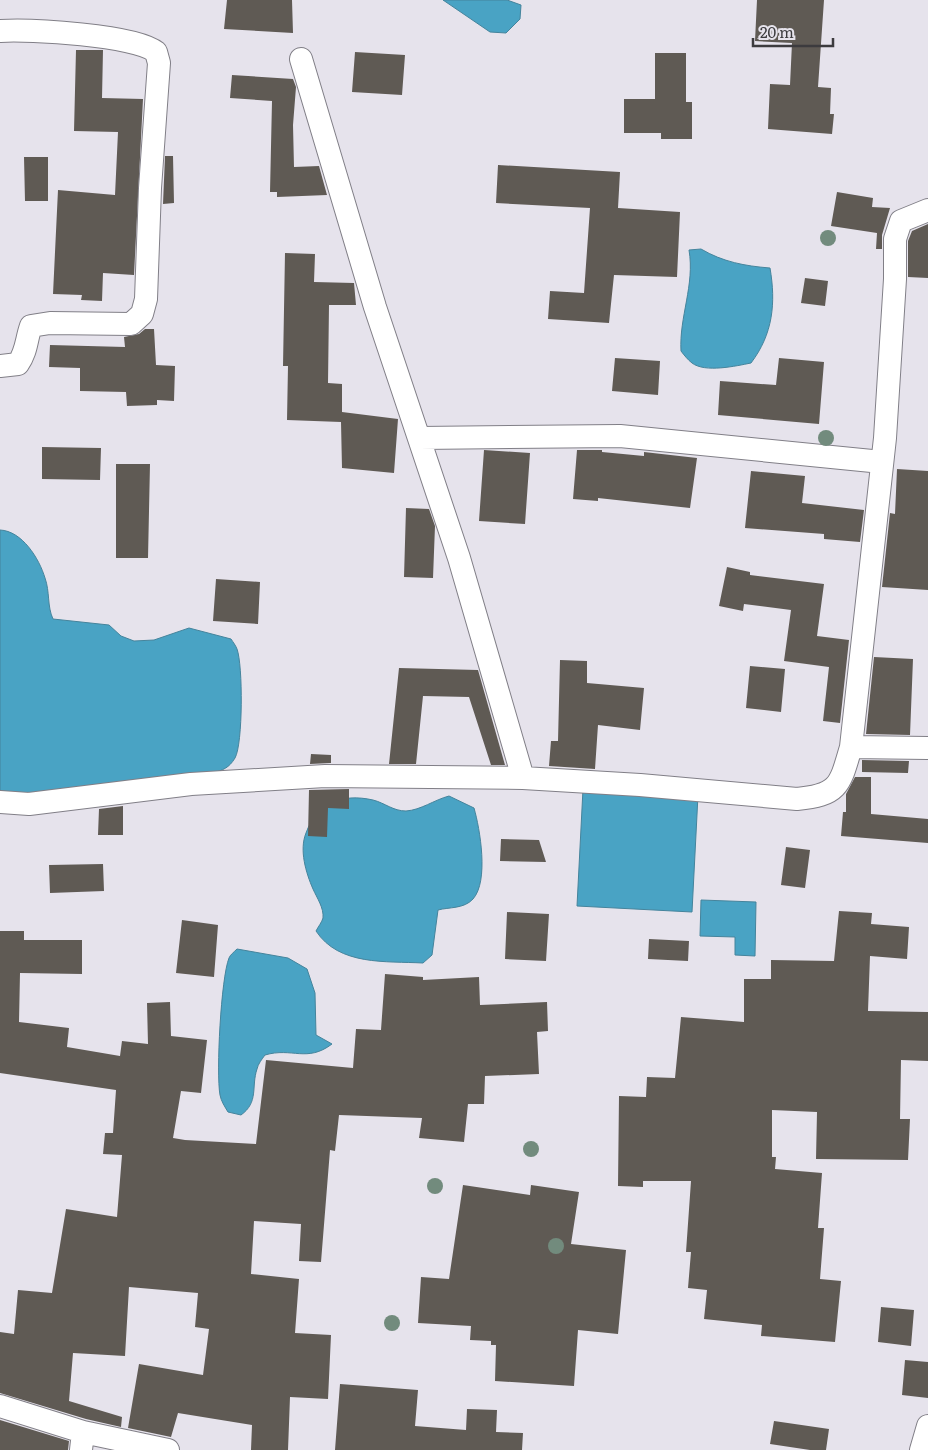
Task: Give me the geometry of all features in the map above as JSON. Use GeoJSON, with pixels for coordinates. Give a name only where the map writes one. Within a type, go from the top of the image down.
{"type":"FeatureCollection","features":[{"type":"Feature","properties":{"kind":"street"},"geometry":{"type":"LineString","coordinates":[[0,32],[72,34],[136,43],[149,46],[156,52],[159,63],[150,188],[146,299],[142,314],[131,324],[50,323],[31,326],[26,340],[26,353],[18,364],[0,366]]}},
{"type":"Feature","properties":{"kind":"street"},"geometry":{"type":"LineString","coordinates":[[301,59],[376,307],[459,558],[523,778]]}},
{"type":"Feature","properties":{"kind":"street"},"geometry":{"type":"LineString","coordinates":[[0,802],[29,804],[192,784],[325,776],[523,778],[640,785],[797,799],[817,797],[835,789],[843,774],[851,747],[882,462],[895,279],[895,239],[901,221],[928,210]]}},
{"type":"Feature","properties":{"kind":"street"},"geometry":{"type":"LineString","coordinates":[[420,438],[620,436],[882,462]]}},
{"type":"Feature","properties":{"kind":"street"},"geometry":{"type":"LineString","coordinates":[[851,747],[928,748]]}},
{"type":"Feature","properties":{"kind":"street"},"geometry":{"type":"LineString","coordinates":[[0,1406],[82,1441],[168,1450]]}},
{"type":"Feature","properties":{"kind":"street"},"geometry":{"type":"LineString","coordinates":[[921,1450],[928,1426]]}},
{"type":"Feature","properties":{"kind":"water"},"geometry":{"type":"Polygon","coordinates":[[[443,0],[507,0],[521,5],[520,19],[506,33],[490,32],[443,0]]]}},
{"type":"Feature","properties":{"kind":"water"},"geometry":{"type":"Polygon","coordinates":[[[701,249],[734,263],[770,268],[773,294],[771,318],[764,341],[751,363],[721,368],[705,368],[692,363],[681,351],[682,326],[690,276],[689,250],[701,249]]]}},
{"type":"Feature","properties":{"kind":"water"},"geometry":{"type":"Polygon","coordinates":[[[0,530],[15,535],[22,540],[39,562],[48,588],[53,619],[109,625],[121,636],[134,641],[154,640],[189,628],[231,639],[237,648],[239,658],[241,722],[238,750],[235,758],[228,766],[223,770],[213,773],[34,794],[0,791],[0,530]]]}},
{"type":"Feature","properties":{"kind":"water"},"geometry":{"type":"Polygon","coordinates":[[[583,789],[698,795],[692,912],[577,906],[583,789]]]}},
{"type":"Feature","properties":{"kind":"water"},"geometry":{"type":"Polygon","coordinates":[[[449,796],[474,808],[481,841],[481,880],[478,891],[473,899],[465,905],[438,910],[432,955],[423,963],[379,961],[350,956],[326,942],[316,931],[323,918],[322,911],[308,876],[303,854],[306,833],[317,814],[341,799],[362,798],[373,800],[397,810],[406,811],[417,809],[449,796]]]}},
{"type":"Feature","properties":{"kind":"water"},"geometry":{"type":"Polygon","coordinates":[[[701,900],[756,902],[755,956],[735,955],[735,937],[700,936],[701,900]]]}},
{"type":"Feature","properties":{"kind":"water"},"geometry":{"type":"Polygon","coordinates":[[[237,949],[288,958],[307,969],[315,993],[316,1035],[332,1044],[315,1053],[275,1053],[265,1055],[260,1062],[255,1076],[250,1105],[241,1115],[228,1112],[223,1104],[219,1084],[220,1026],[226,969],[229,958],[237,949]]]}},
{"type":"Feature","properties":{"kind":"building"},"geometry":{"type":"Polygon","coordinates":[[[227,0],[292,0],[293,33],[224,29],[227,0]]]}},
{"type":"Feature","properties":{"kind":"building"},"geometry":{"type":"Polygon","coordinates":[[[757,0],[824,0],[818,87],[831,88],[830,114],[834,114],[832,134],[768,129],[770,84],[790,85],[792,43],[755,41],[757,0]]]}},
{"type":"Feature","properties":{"kind":"building"},"geometry":{"type":"Polygon","coordinates":[[[76,50],[103,50],[102,98],[143,99],[134,275],[103,273],[102,301],[81,300],[82,295],[53,294],[58,190],[115,195],[118,132],[74,131],[76,50]]]}},
{"type":"Feature","properties":{"kind":"building"},"geometry":{"type":"Polygon","coordinates":[[[355,52],[405,55],[402,95],[352,92],[355,52]]]}},
{"type":"Feature","properties":{"kind":"building"},"geometry":{"type":"Polygon","coordinates":[[[655,53],[686,53],[686,102],[692,102],[692,139],[661,139],[661,133],[624,133],[624,99],[655,99],[655,53]]]}},
{"type":"Feature","properties":{"kind":"building"},"geometry":{"type":"Polygon","coordinates":[[[232,75],[293,79],[296,87],[293,125],[294,167],[319,166],[327,195],[277,197],[277,192],[270,192],[272,101],[230,98],[232,75]]]}},
{"type":"Feature","properties":{"kind":"building"},"geometry":{"type":"Polygon","coordinates":[[[165,156],[173,156],[174,203],[163,204],[165,156]]]}},
{"type":"Feature","properties":{"kind":"building"},"geometry":{"type":"Polygon","coordinates":[[[24,157],[48,157],[48,201],[25,201],[24,157]]]}},
{"type":"Feature","properties":{"kind":"building"},"geometry":{"type":"Polygon","coordinates":[[[498,165],[620,172],[618,208],[680,212],[677,277],[614,275],[609,323],[548,319],[550,291],[584,293],[590,208],[496,203],[498,165]]]}},
{"type":"Feature","properties":{"kind":"building"},"geometry":{"type":"Polygon","coordinates":[[[837,192],[873,198],[872,207],[890,208],[882,235],[882,249],[876,249],[877,233],[831,226],[837,192]]]}},
{"type":"Feature","properties":{"kind":"building"},"geometry":{"type":"Polygon","coordinates":[[[928,224],[928,278],[908,277],[908,241],[912,231],[928,224]]]}},
{"type":"Feature","properties":{"kind":"building"},"geometry":{"type":"Polygon","coordinates":[[[285,253],[315,254],[314,282],[354,283],[356,305],[329,305],[328,383],[342,384],[342,412],[398,419],[394,473],[342,468],[341,422],[287,420],[288,366],[283,366],[285,253]]]}},
{"type":"Feature","properties":{"kind":"building"},"geometry":{"type":"Polygon","coordinates":[[[805,278],[828,281],[825,306],[801,303],[805,278]]]}},
{"type":"Feature","properties":{"kind":"building"},"geometry":{"type":"Polygon","coordinates":[[[145,329],[154,329],[156,365],[175,366],[174,401],[157,400],[157,405],[127,406],[126,392],[80,391],[80,368],[49,367],[50,345],[125,347],[124,337],[139,334],[145,329]]]}},
{"type":"Feature","properties":{"kind":"building"},"geometry":{"type":"Polygon","coordinates":[[[615,358],[660,361],[658,395],[612,391],[615,358]]]}},
{"type":"Feature","properties":{"kind":"building"},"geometry":{"type":"Polygon","coordinates":[[[779,358],[824,362],[819,424],[718,415],[720,381],[776,385],[779,358]]]}},
{"type":"Feature","properties":{"kind":"building"},"geometry":{"type":"Polygon","coordinates":[[[42,447],[101,448],[100,480],[42,479],[42,447]]]}},
{"type":"Feature","properties":{"kind":"building"},"geometry":{"type":"Polygon","coordinates":[[[484,450],[530,453],[525,524],[479,521],[484,450]]]}},
{"type":"Feature","properties":{"kind":"building"},"geometry":{"type":"Polygon","coordinates":[[[577,450],[602,450],[602,452],[644,456],[644,452],[697,458],[690,508],[598,498],[598,501],[573,499],[577,450]]]}},
{"type":"Feature","properties":{"kind":"building"},"geometry":{"type":"Polygon","coordinates":[[[116,464],[150,464],[148,558],[116,558],[116,464]]]}},
{"type":"Feature","properties":{"kind":"building"},"geometry":{"type":"Polygon","coordinates":[[[897,469],[928,471],[928,590],[882,587],[890,513],[895,514],[897,469]]]}},
{"type":"Feature","properties":{"kind":"building"},"geometry":{"type":"Polygon","coordinates":[[[751,471],[805,476],[802,503],[864,510],[860,542],[824,539],[824,534],[745,528],[751,471]]]}},
{"type":"Feature","properties":{"kind":"building"},"geometry":{"type":"Polygon","coordinates":[[[406,508],[429,509],[435,526],[433,578],[404,577],[406,508]]]}},
{"type":"Feature","properties":{"kind":"building"},"geometry":{"type":"Polygon","coordinates":[[[727,567],[750,572],[750,575],[824,584],[817,636],[849,640],[840,723],[823,721],[829,667],[784,661],[791,610],[744,604],[743,611],[719,606],[727,567]]]}},
{"type":"Feature","properties":{"kind":"building"},"geometry":{"type":"Polygon","coordinates":[[[216,579],[260,582],[258,624],[213,621],[216,579]]]}},
{"type":"Feature","properties":{"kind":"building"},"geometry":{"type":"Polygon","coordinates":[[[874,657],[913,659],[910,735],[866,734],[874,657]]]}},
{"type":"Feature","properties":{"kind":"building"},"geometry":{"type":"Polygon","coordinates":[[[560,660],[587,661],[587,683],[644,688],[640,730],[598,725],[595,769],[549,766],[551,741],[558,741],[560,660]]]}},
{"type":"Feature","properties":{"kind":"building"},"geometry":{"type":"Polygon","coordinates":[[[750,666],[785,669],[781,712],[746,708],[750,666]]]}},
{"type":"Feature","properties":{"kind":"building"},"geometry":{"type":"Polygon","coordinates":[[[399,668],[478,670],[505,765],[491,765],[469,697],[423,696],[416,764],[389,764],[399,668]]]}},
{"type":"Feature","properties":{"kind":"building"},"geometry":{"type":"Polygon","coordinates":[[[311,754],[331,755],[331,763],[310,764],[311,754]]]}},
{"type":"Feature","properties":{"kind":"building"},"geometry":{"type":"Polygon","coordinates":[[[862,760],[909,761],[908,773],[862,772],[862,760]]]}},
{"type":"Feature","properties":{"kind":"building"},"geometry":{"type":"Polygon","coordinates":[[[855,777],[871,777],[871,814],[928,819],[928,843],[841,836],[843,812],[846,812],[846,794],[855,777]]]}},
{"type":"Feature","properties":{"kind":"building"},"geometry":{"type":"Polygon","coordinates":[[[349,789],[349,809],[328,808],[327,837],[308,836],[309,790],[349,789]]]}},
{"type":"Feature","properties":{"kind":"building"},"geometry":{"type":"Polygon","coordinates":[[[123,806],[123,835],[98,835],[99,809],[123,806]]]}},
{"type":"Feature","properties":{"kind":"building"},"geometry":{"type":"Polygon","coordinates":[[[501,839],[539,840],[546,862],[500,861],[501,839]]]}},
{"type":"Feature","properties":{"kind":"building"},"geometry":{"type":"Polygon","coordinates":[[[786,847],[810,850],[805,888],[781,885],[786,847]]]}},
{"type":"Feature","properties":{"kind":"building"},"geometry":{"type":"Polygon","coordinates":[[[103,864],[104,891],[50,893],[49,865],[103,864]]]}},
{"type":"Feature","properties":{"kind":"building"},"geometry":{"type":"Polygon","coordinates":[[[839,911],[872,913],[871,924],[909,927],[907,959],[870,956],[868,1011],[928,1012],[928,1061],[901,1060],[900,1119],[910,1119],[908,1160],[816,1159],[817,1112],[772,1110],[772,1157],[776,1157],[775,1169],[822,1173],[818,1228],[824,1228],[820,1279],[841,1281],[835,1342],[761,1336],[762,1325],[704,1319],[707,1290],[688,1288],[691,1252],[686,1252],[691,1181],[643,1181],[643,1187],[618,1186],[619,1096],[646,1097],[647,1077],[675,1078],[681,1017],[744,1022],[744,979],[771,979],[771,960],[834,961],[839,911]]]}},
{"type":"Feature","properties":{"kind":"building"},"geometry":{"type":"Polygon","coordinates":[[[507,912],[549,914],[546,961],[505,959],[507,912]]]}},
{"type":"Feature","properties":{"kind":"building"},"geometry":{"type":"Polygon","coordinates":[[[182,920],[218,925],[214,977],[176,973],[182,920]]]}},
{"type":"Feature","properties":{"kind":"building"},"geometry":{"type":"Polygon","coordinates":[[[0,931],[24,931],[24,940],[82,940],[82,974],[20,973],[19,1022],[69,1028],[67,1047],[120,1056],[122,1041],[148,1044],[147,1003],[170,1002],[171,1036],[207,1040],[201,1093],[181,1091],[173,1138],[185,1140],[256,1144],[266,1060],[353,1068],[356,1029],[381,1030],[385,974],[423,977],[423,980],[479,977],[480,1005],[547,1002],[548,1031],[537,1032],[539,1074],[485,1076],[484,1104],[468,1104],[464,1142],[419,1138],[422,1118],[339,1115],[335,1151],[330,1150],[321,1262],[299,1261],[301,1224],[254,1221],[251,1274],[299,1279],[295,1333],[331,1335],[328,1399],[290,1397],[288,1450],[251,1450],[252,1425],[178,1413],[171,1437],[128,1428],[139,1364],[203,1375],[209,1329],[195,1327],[198,1293],[129,1287],[125,1356],[73,1353],[69,1401],[122,1417],[121,1427],[86,1419],[0,1393],[0,1332],[14,1334],[18,1290],[52,1293],[66,1209],[117,1217],[122,1155],[103,1154],[105,1133],[113,1133],[116,1090],[0,1073],[0,931]]]}},
{"type":"Feature","properties":{"kind":"building"},"geometry":{"type":"Polygon","coordinates":[[[649,939],[689,941],[688,961],[648,959],[649,939]]]}},
{"type":"Feature","properties":{"kind":"building"},"geometry":{"type":"Polygon","coordinates":[[[463,1185],[530,1195],[531,1185],[579,1192],[571,1244],[626,1250],[618,1334],[578,1330],[574,1386],[495,1381],[496,1345],[491,1345],[491,1341],[470,1340],[471,1326],[418,1323],[421,1277],[449,1279],[463,1185]]]}},
{"type":"Feature","properties":{"kind":"building"},"geometry":{"type":"Polygon","coordinates":[[[881,1307],[914,1310],[911,1346],[878,1342],[881,1307]]]}},
{"type":"Feature","properties":{"kind":"building"},"geometry":{"type":"Polygon","coordinates":[[[905,1360],[928,1362],[928,1398],[902,1395],[905,1360]]]}},
{"type":"Feature","properties":{"kind":"building"},"geometry":{"type":"Polygon","coordinates":[[[340,1384],[418,1390],[415,1426],[466,1430],[467,1409],[497,1410],[496,1432],[523,1433],[522,1450],[335,1450],[340,1384]]]}},
{"type":"Feature","properties":{"kind":"building"},"geometry":{"type":"Polygon","coordinates":[[[0,1420],[69,1441],[68,1450],[0,1450],[0,1420]]]}},
{"type":"Feature","properties":{"kind":"building"},"geometry":{"type":"Polygon","coordinates":[[[774,1421],[829,1429],[826,1450],[810,1450],[770,1444],[774,1421]]]}}]}
